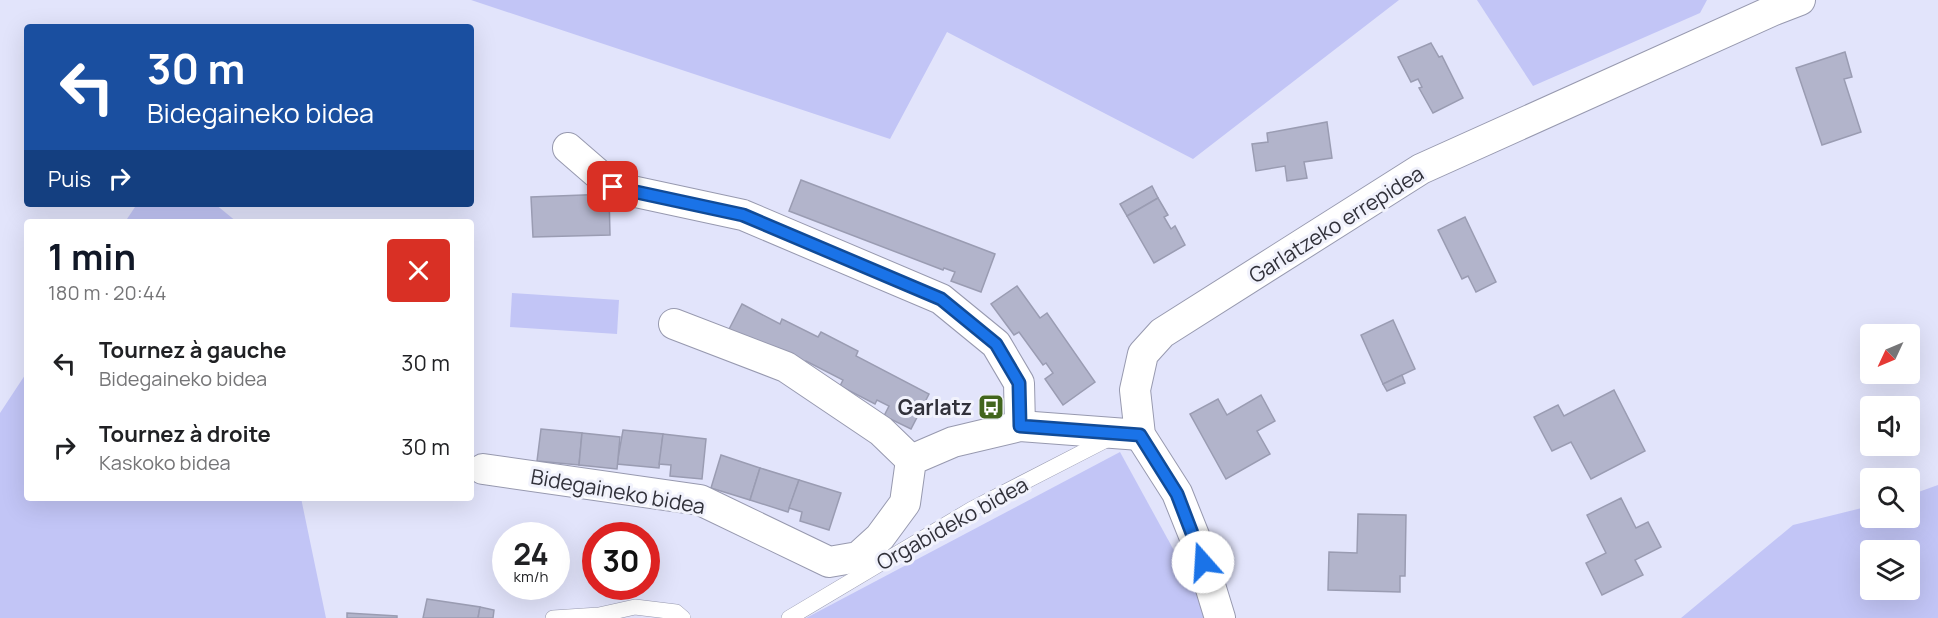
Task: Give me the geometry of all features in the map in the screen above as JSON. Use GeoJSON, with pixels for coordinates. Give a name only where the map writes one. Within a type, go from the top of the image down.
{"type":"FeatureCollection","features":[{"type":"Feature","properties":{"kind":"street","name":"Garlatzeko errepidea"},"geometry":{"type":"LineString","coordinates":[[1220,618],[1197,543],[1177,494],[1130,434],[1135,390],[1143,354],[1162,333],[1421,169],[1752,19],[1800,0]]}},
{"type":"Feature","properties":{"kind":"street"},"geometry":{"type":"LineString","coordinates":[[568,147],[613,187],[743,215],[941,299],[996,344],[1019,383],[1020,426]]}},
{"type":"Feature","properties":{"kind":"street"},"geometry":{"type":"LineString","coordinates":[[674,324],[786,368],[881,430],[911,460],[954,442],[1020,426],[1130,434]]}},
{"type":"Feature","properties":{"kind":"street","name":"Bidegaineko bidea"},"geometry":{"type":"LineString","coordinates":[[483,469],[700,500],[829,562],[858,557],[880,537],[905,503],[911,460]]}},
{"type":"Feature","properties":{"kind":"lane","name":"Orgabideko bidea"},"geometry":{"type":"LineString","coordinates":[[789,618],[972,509],[1130,434]]}},
{"type":"Feature","properties":{"kind":"lane"},"geometry":{"type":"LineString","coordinates":[[553,618],[599,615],[635,607],[676,612],[683,618]]}},
{"type":"Feature","properties":{"kind":"shaded area"},"geometry":{"type":"Polygon","coordinates":[[[471,0],[1399,0],[1193,159],[947,32],[890,139],[471,0]]]}},
{"type":"Feature","properties":{"kind":"shaded area"},"geometry":{"type":"Polygon","coordinates":[[[1477,0],[1707,0],[1700,13],[1533,86],[1477,0]]]}},
{"type":"Feature","properties":{"kind":"shaded area"},"geometry":{"type":"Polygon","coordinates":[[[135,207],[219,207],[233,219],[127,219],[135,207]]]}},
{"type":"Feature","properties":{"kind":"shaded area"},"geometry":{"type":"Polygon","coordinates":[[[512,293],[619,300],[617,334],[510,327],[512,293]]]}},
{"type":"Feature","properties":{"kind":"shaded area"},"geometry":{"type":"Polygon","coordinates":[[[24,377],[24,501],[302,501],[326,618],[0,618],[0,413],[24,377]]]}},
{"type":"Feature","properties":{"kind":"shaded area"},"geometry":{"type":"Polygon","coordinates":[[[1120,452],[1211,618],[806,618],[1120,452]]]}},
{"type":"Feature","properties":{"kind":"shaded area"},"geometry":{"type":"Polygon","coordinates":[[[1938,485],[1938,618],[1681,618],[1793,525],[1860,508],[1860,528],[1920,528],[1920,491],[1938,485]]]}},
{"type":"Feature","properties":{"kind":"building"},"geometry":{"type":"Polygon","coordinates":[[[1431,43],[1439,57],[1442,56],[1463,98],[1433,113],[1419,88],[1422,87],[1418,79],[1411,82],[1398,57],[1431,43]]]}},
{"type":"Feature","properties":{"kind":"building"},"geometry":{"type":"Polygon","coordinates":[[[1845,52],[1852,77],[1844,79],[1861,132],[1822,145],[1796,68],[1845,52]]]}},
{"type":"Feature","properties":{"kind":"building"},"geometry":{"type":"Polygon","coordinates":[[[1327,122],[1332,158],[1304,162],[1307,178],[1287,181],[1285,166],[1256,171],[1252,144],[1268,142],[1267,133],[1327,122]]]}},
{"type":"Feature","properties":{"kind":"building"},"geometry":{"type":"Polygon","coordinates":[[[801,180],[995,254],[981,292],[951,281],[955,272],[944,268],[943,270],[789,211],[801,180]]]}},
{"type":"Feature","properties":{"kind":"building"},"geometry":{"type":"Polygon","coordinates":[[[1152,186],[1158,198],[1127,216],[1120,204],[1152,186]]]}},
{"type":"Feature","properties":{"kind":"building"},"geometry":{"type":"Polygon","coordinates":[[[609,194],[610,235],[533,237],[531,197],[609,194]]]}},
{"type":"Feature","properties":{"kind":"building"},"geometry":{"type":"Polygon","coordinates":[[[1158,198],[1168,215],[1164,217],[1171,229],[1175,226],[1185,245],[1154,263],[1127,216],[1158,198]]]}},
{"type":"Feature","properties":{"kind":"building"},"geometry":{"type":"Polygon","coordinates":[[[1465,217],[1496,282],[1476,292],[1468,276],[1462,279],[1438,230],[1465,217]]]}},
{"type":"Feature","properties":{"kind":"building"},"geometry":{"type":"Polygon","coordinates":[[[1017,286],[1040,318],[1047,313],[1095,382],[1063,405],[1045,379],[1053,373],[1046,363],[1043,365],[1019,332],[1014,335],[991,304],[1017,286]]]}},
{"type":"Feature","properties":{"kind":"building"},"geometry":{"type":"Polygon","coordinates":[[[742,304],[780,324],[782,319],[818,337],[821,332],[858,351],[856,356],[929,394],[911,429],[884,416],[889,406],[877,400],[875,404],[840,386],[843,380],[806,361],[803,367],[726,335],[742,304]]]}},
{"type":"Feature","properties":{"kind":"building"},"geometry":{"type":"Polygon","coordinates":[[[1393,320],[1415,369],[1383,384],[1361,335],[1393,320]]]}},
{"type":"Feature","properties":{"kind":"building"},"geometry":{"type":"Polygon","coordinates":[[[1402,375],[1405,383],[1387,391],[1383,384],[1402,375]]]}},
{"type":"Feature","properties":{"kind":"building"},"geometry":{"type":"Polygon","coordinates":[[[1614,390],[1645,451],[1591,479],[1571,442],[1552,451],[1534,417],[1558,405],[1564,416],[1614,390]]]}},
{"type":"Feature","properties":{"kind":"building"},"geometry":{"type":"Polygon","coordinates":[[[1261,395],[1275,421],[1257,431],[1270,454],[1226,479],[1190,414],[1218,399],[1227,415],[1261,395]]]}},
{"type":"Feature","properties":{"kind":"building"},"geometry":{"type":"Polygon","coordinates":[[[541,429],[582,433],[579,465],[537,461],[541,429]]]}},
{"type":"Feature","properties":{"kind":"building"},"geometry":{"type":"Polygon","coordinates":[[[623,430],[663,434],[659,468],[617,464],[623,430]]]}},
{"type":"Feature","properties":{"kind":"building"},"geometry":{"type":"Polygon","coordinates":[[[582,433],[620,437],[617,469],[579,465],[582,433]]]}},
{"type":"Feature","properties":{"kind":"building"},"geometry":{"type":"Polygon","coordinates":[[[663,434],[706,439],[702,479],[670,476],[671,465],[659,464],[663,434]]]}},
{"type":"Feature","properties":{"kind":"building"},"geometry":{"type":"Polygon","coordinates":[[[721,455],[760,468],[750,500],[711,488],[721,455]]]}},
{"type":"Feature","properties":{"kind":"building"},"geometry":{"type":"Polygon","coordinates":[[[760,468],[799,480],[788,512],[750,500],[760,468]]]}},
{"type":"Feature","properties":{"kind":"building"},"geometry":{"type":"Polygon","coordinates":[[[799,480],[841,493],[829,530],[800,521],[802,512],[789,508],[799,480]]]}},
{"type":"Feature","properties":{"kind":"building"},"geometry":{"type":"Polygon","coordinates":[[[1621,498],[1636,528],[1648,522],[1661,547],[1635,560],[1643,575],[1602,595],[1586,563],[1606,553],[1587,515],[1621,498]]]}},
{"type":"Feature","properties":{"kind":"building"},"geometry":{"type":"Polygon","coordinates":[[[1358,514],[1406,515],[1405,576],[1400,576],[1400,592],[1328,590],[1329,552],[1357,553],[1358,514]]]}},
{"type":"Feature","properties":{"kind":"building"},"geometry":{"type":"Polygon","coordinates":[[[427,599],[480,607],[478,618],[423,618],[427,599]]]}},
{"type":"Feature","properties":{"kind":"building"},"geometry":{"type":"Polygon","coordinates":[[[480,607],[494,610],[493,618],[478,618],[480,607]]]}},
{"type":"Feature","properties":{"kind":"building"},"geometry":{"type":"Polygon","coordinates":[[[347,613],[397,616],[397,618],[347,618],[347,613]]]}},
{"type":"Feature","properties":{"kind":"place","name":"Garlatz"},"geometry":{"type":"Point","coordinates":[991,407]}},
{"type":"Feature","properties":{"kind":"route"},"geometry":{"type":"LineString","coordinates":[[613,187],[743,215],[941,299],[996,344],[1019,383],[1020,426],[1140,435],[1177,494],[1203,562]]}}]}
